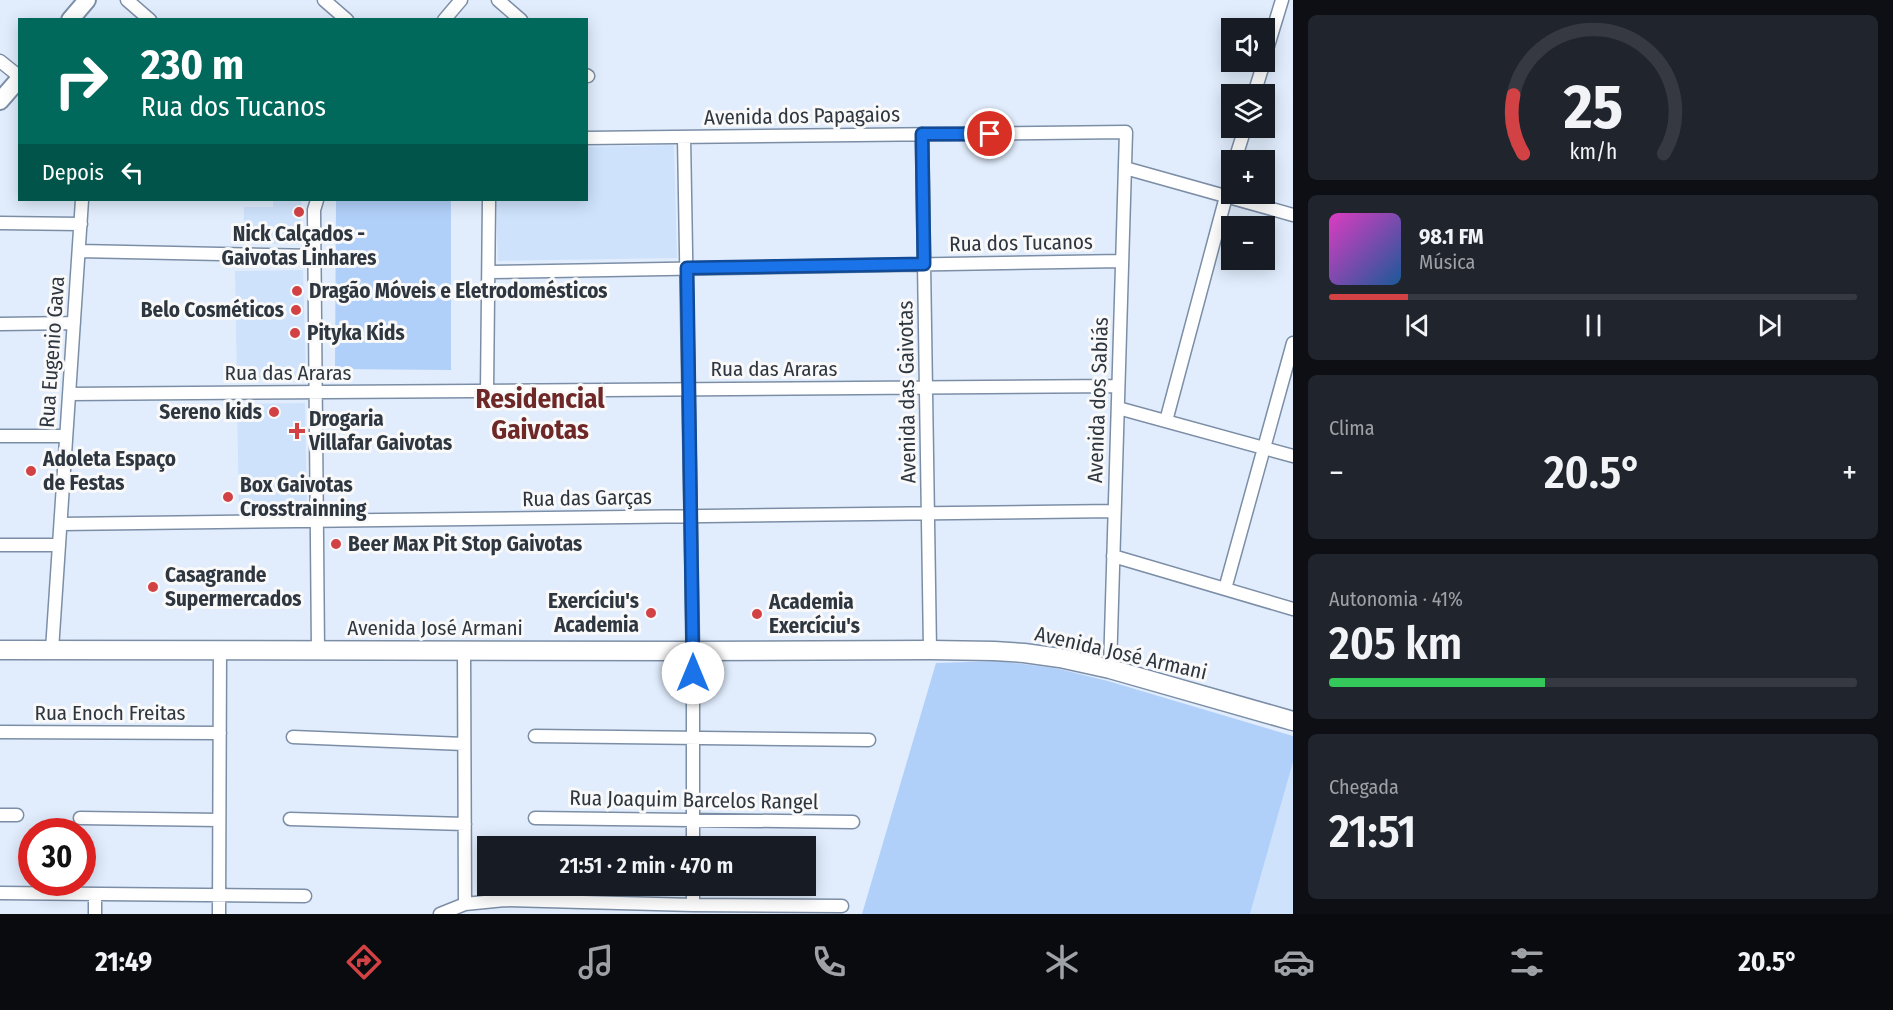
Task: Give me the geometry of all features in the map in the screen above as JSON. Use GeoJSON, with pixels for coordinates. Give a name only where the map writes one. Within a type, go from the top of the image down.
{"type":"FeatureCollection","features":[{"type":"Feature","properties":{"kind":"main road","name":"Avenida José Armani"},"geometry":{"type":"LineString","coordinates":[[0,650],[930,650],[1024,653],[1110,669],[1293,721]]}},
{"type":"Feature","properties":{"kind":"street"},"geometry":{"type":"LineString","coordinates":[[72,18],[87,0]]}},
{"type":"Feature","properties":{"kind":"street"},"geometry":{"type":"LineString","coordinates":[[127,0],[148,18]]}},
{"type":"Feature","properties":{"kind":"street"},"geometry":{"type":"LineString","coordinates":[[324,0],[345,18]]}},
{"type":"Feature","properties":{"kind":"street"},"geometry":{"type":"LineString","coordinates":[[446,18],[461,0]]}},
{"type":"Feature","properties":{"kind":"street"},"geometry":{"type":"LineString","coordinates":[[498,0],[519,18]]}},
{"type":"Feature","properties":{"kind":"street"},"geometry":{"type":"LineString","coordinates":[[1275,23],[1282,0]]}},
{"type":"Feature","properties":{"kind":"street"},"geometry":{"type":"LineString","coordinates":[[0,61],[18,76]]}},
{"type":"Feature","properties":{"kind":"street"},"geometry":{"type":"LineString","coordinates":[[0,101],[18,80]]}},
{"type":"Feature","properties":{"kind":"street","name":"Avenida dos Papagaios"},"geometry":{"type":"LineString","coordinates":[[588,138],[1126,132]]}},
{"type":"Feature","properties":{"kind":"street","name":"Avenida dos Sabiás"},"geometry":{"type":"LineString","coordinates":[[1110,669],[1126,132]]}},
{"type":"Feature","properties":{"kind":"street","name":"Avenida das Gaivotas"},"geometry":{"type":"LineString","coordinates":[[922,134],[930,650]]}},
{"type":"Feature","properties":{"kind":"street"},"geometry":{"type":"LineString","coordinates":[[684,137],[693,651],[693,836]]}},
{"type":"Feature","properties":{"kind":"street"},"geometry":{"type":"LineString","coordinates":[[1125,168],[1221,195]]}},
{"type":"Feature","properties":{"kind":"street","name":"Rua Eugenio Gava"},"geometry":{"type":"LineString","coordinates":[[52,650],[82,201]]}},
{"type":"Feature","properties":{"kind":"street"},"geometry":{"type":"LineString","coordinates":[[317,201],[314,210],[318,651]]}},
{"type":"Feature","properties":{"kind":"street"},"geometry":{"type":"LineString","coordinates":[[487,391],[489,201]]}},
{"type":"Feature","properties":{"kind":"street"},"geometry":{"type":"LineString","coordinates":[[1166,421],[1223,204]]}},
{"type":"Feature","properties":{"kind":"street"},"geometry":{"type":"LineString","coordinates":[[1254,204],[1293,215]]}},
{"type":"Feature","properties":{"kind":"street"},"geometry":{"type":"LineString","coordinates":[[0,224],[81,224]]}},
{"type":"Feature","properties":{"kind":"street"},"geometry":{"type":"LineString","coordinates":[[79,251],[315,256]]}},
{"type":"Feature","properties":{"kind":"street","name":"Rua dos Tucanos"},"geometry":{"type":"LineString","coordinates":[[489,272],[1122,261]]}},
{"type":"Feature","properties":{"kind":"street"},"geometry":{"type":"LineString","coordinates":[[0,324],[74,323]]}},
{"type":"Feature","properties":{"kind":"street"},"geometry":{"type":"LineString","coordinates":[[1225,589],[1293,343]]}},
{"type":"Feature","properties":{"kind":"street","name":"Rua das Araras"},"geometry":{"type":"LineString","coordinates":[[69,394],[1118,386]]}},
{"type":"Feature","properties":{"kind":"street"},"geometry":{"type":"LineString","coordinates":[[1118,408],[1293,456]]}},
{"type":"Feature","properties":{"kind":"street"},"geometry":{"type":"LineString","coordinates":[[0,436],[66,436]]}},
{"type":"Feature","properties":{"kind":"street","name":"Rua das Garças"},"geometry":{"type":"LineString","coordinates":[[61,524],[1114,511]]}},
{"type":"Feature","properties":{"kind":"street"},"geometry":{"type":"LineString","coordinates":[[0,545],[59,545]]}},
{"type":"Feature","properties":{"kind":"street"},"geometry":{"type":"LineString","coordinates":[[1113,556],[1293,609]]}},
{"type":"Feature","properties":{"kind":"street"},"geometry":{"type":"LineString","coordinates":[[219,914],[220,651]]}},
{"type":"Feature","properties":{"kind":"street"},"geometry":{"type":"LineString","coordinates":[[464,651],[465,904]]}},
{"type":"Feature","properties":{"kind":"street","name":"Rua Enoch Freitas"},"geometry":{"type":"LineString","coordinates":[[0,732],[220,733]]}},
{"type":"Feature","properties":{"kind":"street"},"geometry":{"type":"LineString","coordinates":[[535,736],[869,740]]}},
{"type":"Feature","properties":{"kind":"street"},"geometry":{"type":"LineString","coordinates":[[293,737],[464,744]]}},
{"type":"Feature","properties":{"kind":"street"},"geometry":{"type":"LineString","coordinates":[[0,815],[17,815]]}},
{"type":"Feature","properties":{"kind":"street"},"geometry":{"type":"LineString","coordinates":[[96,818],[219,820]]}},
{"type":"Feature","properties":{"kind":"street","name":"Rua Joaquim Barcelos Rangel"},"geometry":{"type":"LineString","coordinates":[[535,818],[853,822]]}},
{"type":"Feature","properties":{"kind":"street"},"geometry":{"type":"LineString","coordinates":[[290,819],[465,824]]}},
{"type":"Feature","properties":{"kind":"street"},"geometry":{"type":"LineString","coordinates":[[0,893],[18,893]]}},
{"type":"Feature","properties":{"kind":"street"},"geometry":{"type":"LineString","coordinates":[[96,894],[305,896]]}},
{"type":"Feature","properties":{"kind":"street"},"geometry":{"type":"LineString","coordinates":[[95,896],[95,914]]}},
{"type":"Feature","properties":{"kind":"street"},"geometry":{"type":"LineString","coordinates":[[693,896],[693,905]]}},
{"type":"Feature","properties":{"kind":"street"},"geometry":{"type":"LineString","coordinates":[[440,914],[465,904],[505,900],[842,906]]}},
{"type":"Feature","properties":{"kind":"shaded area"},"geometry":{"type":"Polygon","coordinates":[[[674,145],[677,258],[498,261],[496,201],[588,201],[588,147],[674,145]]]}},
{"type":"Feature","properties":{"kind":"shaded area"},"geometry":{"type":"Polygon","coordinates":[[[273,201],[301,201],[301,244],[243,244],[244,207],[273,207],[273,201]]]}},
{"type":"Feature","properties":{"kind":"shaded area"},"geometry":{"type":"Polygon","coordinates":[[[336,201],[451,201],[451,370],[335,369],[336,201]]]}},
{"type":"Feature","properties":{"kind":"shaded area"},"geometry":{"type":"Polygon","coordinates":[[[303,270],[306,378],[237,380],[235,271],[303,270]]]}},
{"type":"Feature","properties":{"kind":"shaded area"},"geometry":{"type":"Polygon","coordinates":[[[305,403],[307,512],[239,513],[237,404],[305,403]]]}},
{"type":"Feature","properties":{"kind":"shaded area"},"geometry":{"type":"Polygon","coordinates":[[[997,661],[1055,668],[1108,681],[1293,736],[1293,762],[1250,914],[862,914],[936,663],[997,661]]]}},
{"type":"Feature","properties":{"kind":"shaded area"},"geometry":{"type":"Polygon","coordinates":[[[1293,762],[1293,914],[1250,914],[1293,762]]]}},
{"type":"Feature","properties":{"kind":"place","name":"Nick Calçados - Gaivotas Linhares"},"geometry":{"type":"Point","coordinates":[299,212]}},
{"type":"Feature","properties":{"kind":"place","name":"Dragão Móveis e Eletrodomésticos"},"geometry":{"type":"Point","coordinates":[297,291]}},
{"type":"Feature","properties":{"kind":"place","name":"Belo Cosméticos"},"geometry":{"type":"Point","coordinates":[296,310]}},
{"type":"Feature","properties":{"kind":"place","name":"Pityka Kids"},"geometry":{"type":"Point","coordinates":[295,333]}},
{"type":"Feature","properties":{"kind":"place","name":"Sereno kids"},"geometry":{"type":"Point","coordinates":[274,412]}},
{"type":"Feature","properties":{"kind":"place","name":"Drogaria Villafar Gaivotas"},"geometry":{"type":"Point","coordinates":[297,431]}},
{"type":"Feature","properties":{"kind":"place","name":"Adoleta Espaço de Festas"},"geometry":{"type":"Point","coordinates":[31,471]}},
{"type":"Feature","properties":{"kind":"place","name":"Box Gaivotas Crosstrainning"},"geometry":{"type":"Point","coordinates":[228,497]}},
{"type":"Feature","properties":{"kind":"place","name":"Beer Max Pit Stop Gaivotas"},"geometry":{"type":"Point","coordinates":[336,544]}},
{"type":"Feature","properties":{"kind":"place","name":"Casagrande Supermercados"},"geometry":{"type":"Point","coordinates":[153,587]}},
{"type":"Feature","properties":{"kind":"place","name":"Exercíciu's Academia"},"geometry":{"type":"Point","coordinates":[651,613]}},
{"type":"Feature","properties":{"kind":"place","name":"Academia Exercíciu's"},"geometry":{"type":"Point","coordinates":[757,614]}},
{"type":"Feature","properties":{"kind":"district","name":"Residencial Gaivotas"},"geometry":{"type":"Point","coordinates":[540,414]}},
{"type":"Feature","properties":{"kind":"route"},"geometry":{"type":"LineString","coordinates":[[693,673],[687,268],[924,264],[922,134],[990,134]]}}]}
